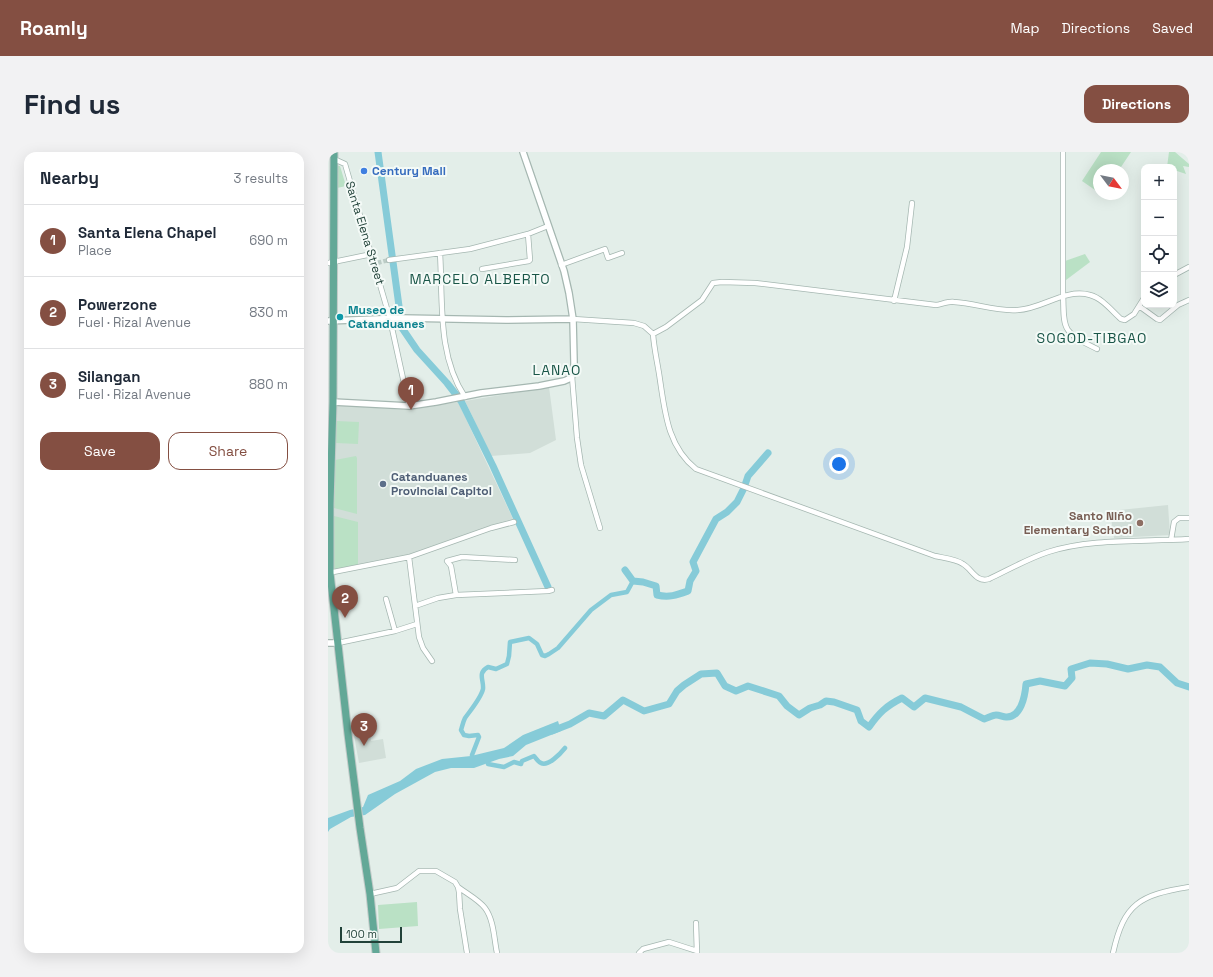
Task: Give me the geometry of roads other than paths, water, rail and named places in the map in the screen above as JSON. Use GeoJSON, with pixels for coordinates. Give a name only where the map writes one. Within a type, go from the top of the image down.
{"type":"FeatureCollection","features":[{"type":"Feature","properties":{"kind":"main road"},"geometry":{"type":"LineString","coordinates":[[332,156],[330,263],[333,402],[329,455],[329,573],[360,828],[370,894],[376,953]]}},
{"type":"Feature","properties":{"kind":"street"},"geometry":{"type":"LineString","coordinates":[[523,152],[570,293],[573,319],[574,362],[570,378],[577,438],[581,465],[600,528]]}},
{"type":"Feature","properties":{"kind":"street"},"geometry":{"type":"LineString","coordinates":[[1063,152],[1063,296],[1065,320],[1068,331],[1097,349]]}},
{"type":"Feature","properties":{"kind":"street","name":"Santa Elena Street"},"geometry":{"type":"LineString","coordinates":[[332,156],[345,164],[376,263],[410,406]]}},
{"type":"Feature","properties":{"kind":"street"},"geometry":{"type":"LineString","coordinates":[[894,300],[907,247],[912,203]]}},
{"type":"Feature","properties":{"kind":"street"},"geometry":{"type":"LineString","coordinates":[[392,259],[470,249],[528,234],[548,226]]}},
{"type":"Feature","properties":{"kind":"street"},"geometry":{"type":"LineString","coordinates":[[482,268],[529,262],[528,234]]}},
{"type":"Feature","properties":{"kind":"street"},"geometry":{"type":"LineString","coordinates":[[561,264],[604,248],[608,258],[622,253]]}},
{"type":"Feature","properties":{"kind":"street"},"geometry":{"type":"LineString","coordinates":[[440,253],[444,335],[447,351],[461,397]]}},
{"type":"Feature","properties":{"kind":"street"},"geometry":{"type":"LineString","coordinates":[[330,263],[372,254]]}},
{"type":"Feature","properties":{"kind":"street"},"geometry":{"type":"LineString","coordinates":[[1177,273],[1189,267]]}},
{"type":"Feature","properties":{"kind":"street"},"geometry":{"type":"LineString","coordinates":[[653,334],[666,327],[702,300],[713,283],[722,282],[755,283],[936,305],[953,301],[986,308],[1018,311],[1033,308],[1063,296],[1089,294],[1096,297],[1121,319],[1125,320],[1130,318],[1141,303]]}},
{"type":"Feature","properties":{"kind":"street"},"geometry":{"type":"LineString","coordinates":[[1139,306],[1160,320],[1178,305],[1189,300]]}},
{"type":"Feature","properties":{"kind":"street"},"geometry":{"type":"LineString","coordinates":[[331,321],[400,318],[506,320],[573,319],[634,323],[644,326],[653,334],[667,423],[682,455],[687,462],[696,469],[928,554],[956,561],[963,564],[980,579],[985,580],[1032,558],[1064,548],[1107,543],[1189,539]]}},
{"type":"Feature","properties":{"kind":"street"},"geometry":{"type":"LineString","coordinates":[[333,402],[410,406],[539,386],[570,378]]}},
{"type":"Feature","properties":{"kind":"street"},"geometry":{"type":"LineString","coordinates":[[1171,540],[1174,522],[1179,518],[1189,518]]}},
{"type":"Feature","properties":{"kind":"street"},"geometry":{"type":"LineString","coordinates":[[329,573],[409,557],[491,528],[514,522]]}},
{"type":"Feature","properties":{"kind":"street"},"geometry":{"type":"LineString","coordinates":[[409,557],[417,624],[421,642],[432,661]]}},
{"type":"Feature","properties":{"kind":"street"},"geometry":{"type":"LineString","coordinates":[[456,595],[448,561],[462,557],[515,560]]}},
{"type":"Feature","properties":{"kind":"street"},"geometry":{"type":"LineString","coordinates":[[415,606],[438,598],[456,595],[552,590]]}},
{"type":"Feature","properties":{"kind":"street"},"geometry":{"type":"LineString","coordinates":[[386,599],[395,631]]}},
{"type":"Feature","properties":{"kind":"street"},"geometry":{"type":"LineString","coordinates":[[328,644],[395,631],[417,624]]}},
{"type":"Feature","properties":{"kind":"street"},"geometry":{"type":"LineString","coordinates":[[370,894],[397,888],[419,871],[436,870],[455,882],[458,887],[484,907],[488,914],[494,933],[497,953]]}},
{"type":"Feature","properties":{"kind":"street"},"geometry":{"type":"LineString","coordinates":[[458,887],[467,953]]}},
{"type":"Feature","properties":{"kind":"street"},"geometry":{"type":"LineString","coordinates":[[1114,953],[1117,938],[1124,918],[1133,907],[1146,898],[1189,887]]}},
{"type":"Feature","properties":{"kind":"street"},"geometry":{"type":"LineString","coordinates":[[639,953],[643,949],[669,942],[697,952],[696,923]]}},
{"type":"Feature","properties":{"kind":"water"},"geometry":{"type":"Polygon","coordinates":[[[558,721],[561,731],[526,745],[513,756],[499,759],[474,768],[451,768],[435,772],[395,794],[365,815],[351,817],[330,829],[328,832],[328,818],[363,807],[368,795],[400,781],[416,769],[442,759],[471,756],[504,748],[523,735],[558,721]]]}},
{"type":"Feature","properties":{"kind":"waterway"},"geometry":{"type":"LineString","coordinates":[[378,152],[402,328],[417,350],[461,401],[493,466],[548,587]]}},
{"type":"Feature","properties":{"kind":"waterway"},"geometry":{"type":"LineString","coordinates":[[745,485],[748,476],[768,453]]}},
{"type":"Feature","properties":{"kind":"waterway"},"geometry":{"type":"LineString","coordinates":[[625,570],[633,581],[656,586],[657,595],[677,595],[688,591],[690,581],[696,571],[693,562],[716,519],[727,512],[737,502],[743,490]]}},
{"type":"Feature","properties":{"kind":"waterway"},"geometry":{"type":"LineString","coordinates":[[472,755],[479,737],[478,735],[464,735],[461,730],[465,718],[482,693],[482,674],[485,669],[488,667],[496,669],[507,664],[510,642],[529,638],[537,644],[542,655],[545,656],[549,654],[558,648],[591,610],[611,595],[627,592],[633,581]]}},
{"type":"Feature","properties":{"kind":"waterway"},"geometry":{"type":"LineString","coordinates":[[552,731],[570,724],[589,713],[604,716],[623,700],[644,711],[669,704],[677,691],[701,674],[717,673],[725,686],[736,691],[748,686],[779,696],[787,706],[799,715],[826,701],[834,702],[857,710],[861,721],[869,727],[883,710],[902,698],[914,707],[925,698],[961,707],[984,719],[993,715],[1005,717],[1011,716],[1019,710],[1025,694],[1026,684],[1040,681],[1065,686],[1072,678],[1071,669],[1090,663],[1107,664],[1128,669],[1147,665],[1160,667],[1177,683],[1189,687]]}},
{"type":"Feature","properties":{"kind":"waterway"},"geometry":{"type":"LineString","coordinates":[[488,764],[504,767],[514,762],[521,764],[522,761],[534,756],[538,761],[544,764],[554,759],[565,748]]}},
{"type":"Feature","properties":{"kind":"tunnel"},"geometry":{"type":"LineString","coordinates":[[377,263],[389,260]]}},
{"type":"Feature","properties":{"kind":"place","name":"Century Mall"},"geometry":{"type":"Point","coordinates":[364,171]}},
{"type":"Feature","properties":{"kind":"place","name":"Museo de Catanduanes"},"geometry":{"type":"Point","coordinates":[340,317]}},
{"type":"Feature","properties":{"kind":"place","name":"Santa Elena Chapel"},"geometry":{"type":"Point","coordinates":[411,410]}},
{"type":"Feature","properties":{"kind":"place","name":"Catanduanes Provincial Capitol"},"geometry":{"type":"Point","coordinates":[383,484]}},
{"type":"Feature","properties":{"kind":"place","name":"Santo Niño Elementary School"},"geometry":{"type":"Point","coordinates":[1140,523]}},
{"type":"Feature","properties":{"kind":"place","name":"Powerzone"},"geometry":{"type":"Point","coordinates":[345,618]}},
{"type":"Feature","properties":{"kind":"place","name":"Silangan"},"geometry":{"type":"Point","coordinates":[364,746]}},
{"type":"Feature","properties":{"kind":"district","name":"MARCELO ALBERTO"},"geometry":{"type":"Point","coordinates":[480,279]}},
{"type":"Feature","properties":{"kind":"district","name":"SOGOD-TIBGAO"},"geometry":{"type":"Point","coordinates":[1092,338]}},
{"type":"Feature","properties":{"kind":"district","name":"LANAO"},"geometry":{"type":"Point","coordinates":[557,370]}}]}
